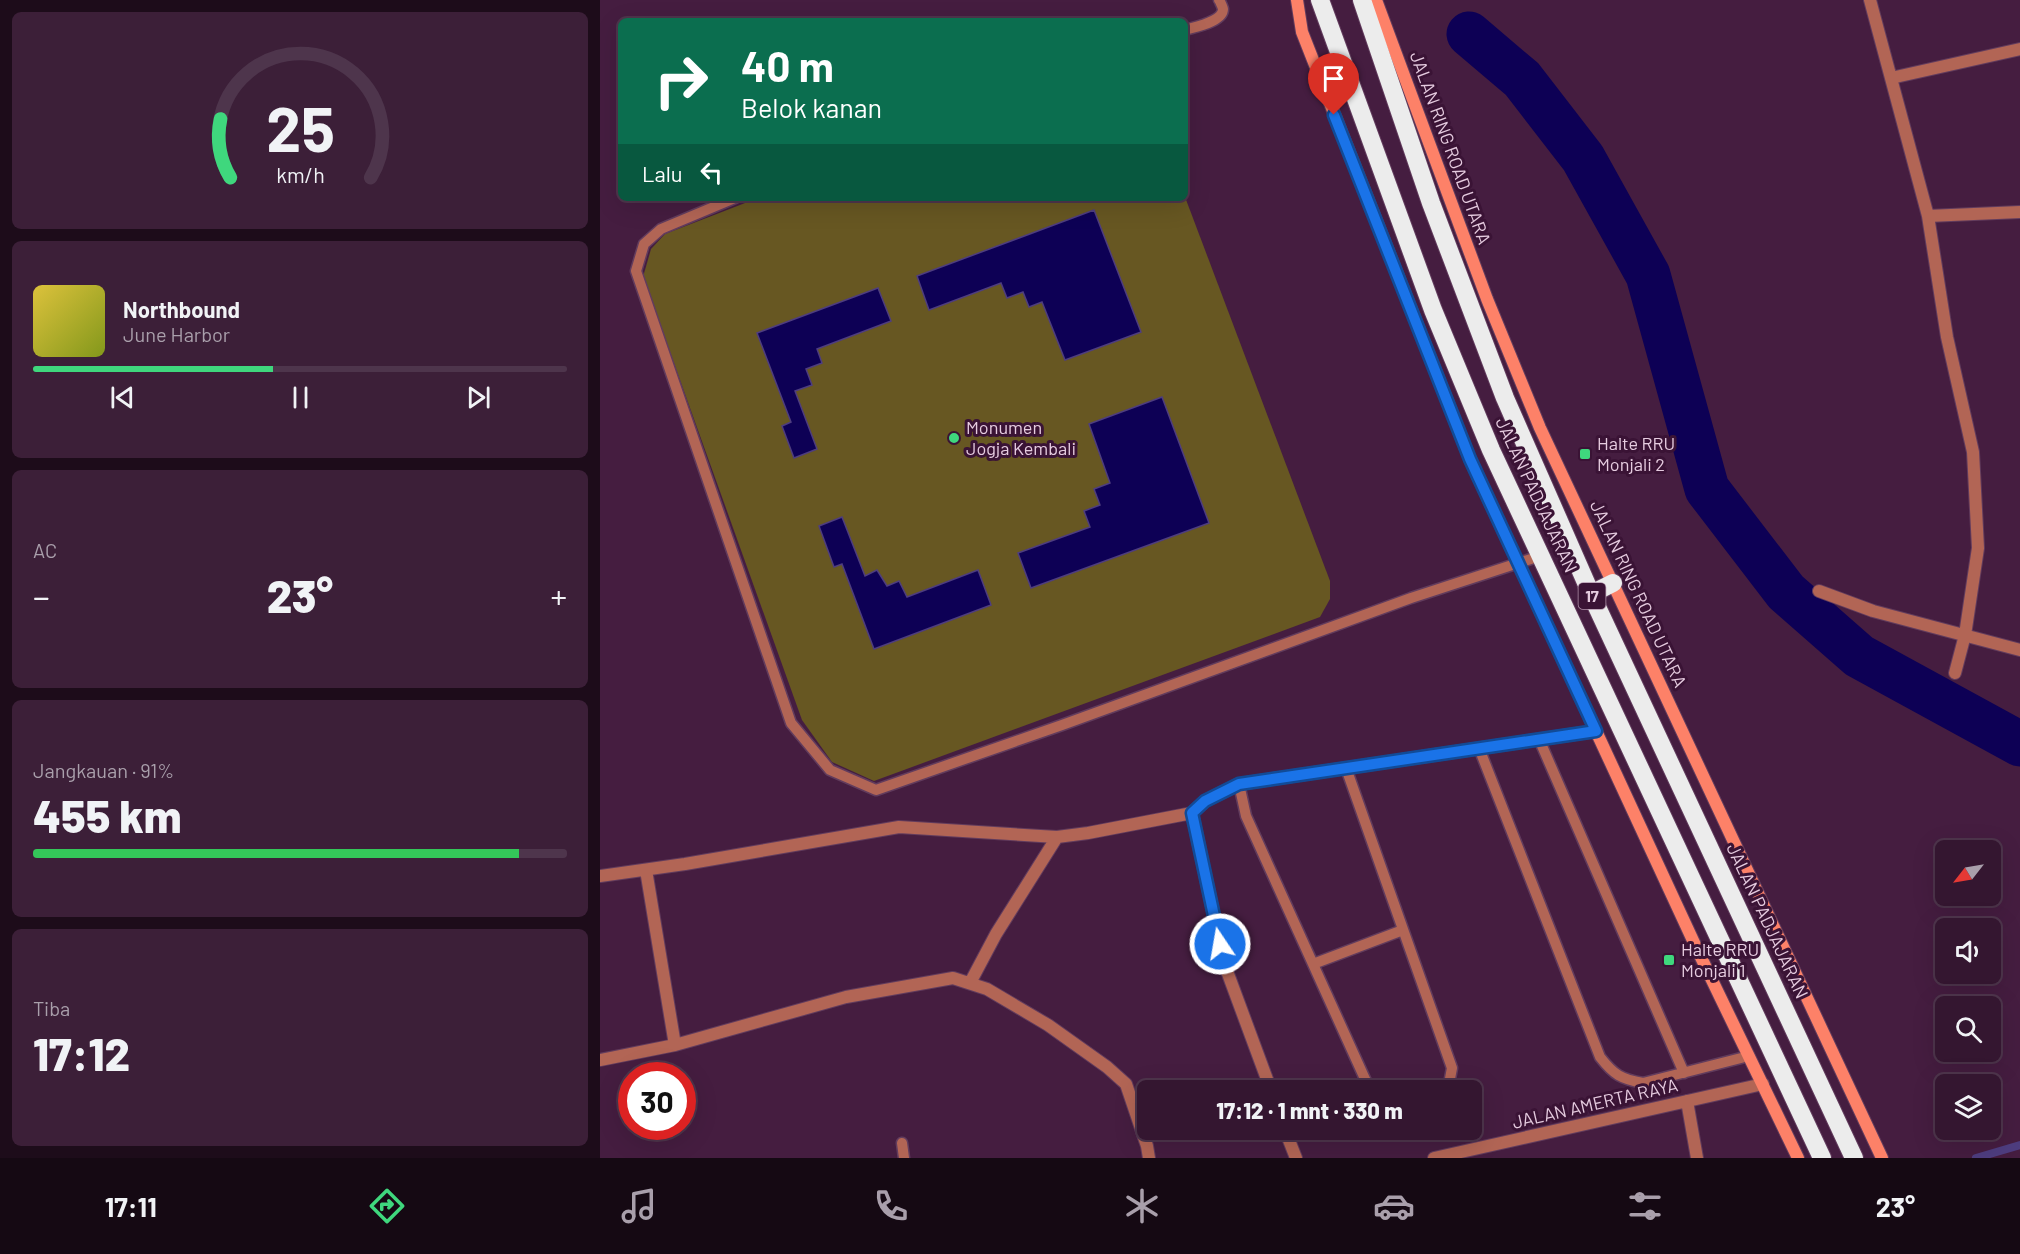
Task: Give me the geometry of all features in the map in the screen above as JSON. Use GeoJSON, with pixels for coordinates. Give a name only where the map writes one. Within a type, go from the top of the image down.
{"type":"FeatureCollection","features":[{"type":"Feature","properties":{"kind":"highway","name":"JALAN PADJAJARAN"},"geometry":{"type":"LineString","coordinates":[[1320,0],[1432,310],[1491,450],[1822,1158]]}},
{"type":"Feature","properties":{"kind":"highway","name":"JALAN PADJAJARAN"},"geometry":{"type":"LineString","coordinates":[[1362,0],[1431,203],[1505,398],[1591,594],[1854,1158]]}},
{"type":"Feature","properties":{"kind":"highway"},"geometry":{"type":"LineString","coordinates":[[1591,594],[1613,583]]}},
{"type":"Feature","properties":{"kind":"street"},"geometry":{"type":"LineString","coordinates":[[1297,0],[1302,32],[1314,64],[1470,459],[1695,947],[1798,1158]]}},
{"type":"Feature","properties":{"kind":"street","name":"JALAN RING ROAD UTARA"},"geometry":{"type":"LineString","coordinates":[[1376,0],[1487,299],[1540,428],[1881,1158]]}},
{"type":"Feature","properties":{"kind":"street"},"geometry":{"type":"LineString","coordinates":[[1870,0],[1928,216],[1947,337],[1973,452],[1978,548],[1965,635],[1955,673]]}},
{"type":"Feature","properties":{"kind":"street"},"geometry":{"type":"LineString","coordinates":[[1891,78],[2020,49]]}},
{"type":"Feature","properties":{"kind":"street"},"geometry":{"type":"LineString","coordinates":[[1928,216],[2020,212]]}},
{"type":"Feature","properties":{"kind":"street"},"geometry":{"type":"LineString","coordinates":[[1819,591],[1873,611],[2020,650]]}},
{"type":"Feature","properties":{"kind":"street"},"geometry":{"type":"LineString","coordinates":[[600,876],[899,827],[1057,837],[1088,833],[1192,813],[1205,801],[1239,784],[1596,731]]}},
{"type":"Feature","properties":{"kind":"street"},"geometry":{"type":"LineString","coordinates":[[1192,813],[1224,963],[1267,1080]]}},
{"type":"Feature","properties":{"kind":"street"},"geometry":{"type":"LineString","coordinates":[[970,983],[996,934],[1057,837]]}},
{"type":"Feature","properties":{"kind":"street"},"geometry":{"type":"LineString","coordinates":[[646,870],[675,1045]]}},
{"type":"Feature","properties":{"kind":"street"},"geometry":{"type":"LineString","coordinates":[[600,1060],[675,1045],[846,997],[953,978],[987,989],[1048,1025],[1107,1067],[1126,1084],[1149,1158]]}},
{"type":"Feature","properties":{"kind":"street","name":"JALAN AMERTA RAYA"},"geometry":{"type":"LineString","coordinates":[[1434,1158],[1763,1084]]}},
{"type":"Feature","properties":{"kind":"street"},"geometry":{"type":"LineString","coordinates":[[1687,1101],[1697,1158]]}},
{"type":"Feature","properties":{"kind":"street"},"geometry":{"type":"LineString","coordinates":[[1289,1140],[1296,1158]]}},
{"type":"Feature","properties":{"kind":"lane"},"geometry":{"type":"LineString","coordinates":[[1188,29],[1217,19],[1223,9],[1219,0]]}},
{"type":"Feature","properties":{"kind":"lane"},"geometry":{"type":"LineString","coordinates":[[728,201],[661,229],[644,244],[636,271],[791,723],[830,770],[876,790],[1411,598],[1540,556]]}},
{"type":"Feature","properties":{"kind":"lane"},"geometry":{"type":"LineString","coordinates":[[1539,739],[1684,1073]]}},
{"type":"Feature","properties":{"kind":"lane"},"geometry":{"type":"LineString","coordinates":[[1479,748],[1600,1057],[1612,1072],[1626,1080],[1643,1083],[1749,1056]]}},
{"type":"Feature","properties":{"kind":"lane"},"geometry":{"type":"LineString","coordinates":[[1346,768],[1452,1068],[1450,1080]]}},
{"type":"Feature","properties":{"kind":"lane"},"geometry":{"type":"LineString","coordinates":[[1239,784],[1246,816],[1365,1080]]}},
{"type":"Feature","properties":{"kind":"lane"},"geometry":{"type":"LineString","coordinates":[[1313,964],[1403,930]]}},
{"type":"Feature","properties":{"kind":"lane"},"geometry":{"type":"LineString","coordinates":[[902,1143],[904,1158]]}},
{"type":"Feature","properties":{"kind":"shaded area"},"geometry":{"type":"Polygon","coordinates":[[[750,201],[1187,201],[1330,581],[1330,599],[1320,617],[874,781],[832,762],[802,720],[643,277],[651,249],[665,234],[750,201]]]}},
{"type":"Feature","properties":{"kind":"shaded area"},"geometry":{"type":"Polygon","coordinates":[[[1094,210],[1141,332],[1065,360],[1042,302],[1029,307],[1023,292],[1007,298],[1001,283],[929,310],[917,276],[1094,210]]]}},
{"type":"Feature","properties":{"kind":"shaded area"},"geometry":{"type":"Polygon","coordinates":[[[878,288],[891,321],[817,349],[822,363],[806,369],[812,385],[795,391],[817,449],[794,458],[782,426],[791,422],[757,333],[878,288]]]}},
{"type":"Feature","properties":{"kind":"shaded area"},"geometry":{"type":"Polygon","coordinates":[[[1162,397],[1209,523],[1031,588],[1018,553],[1090,527],[1084,511],[1100,505],[1094,489],[1110,483],[1089,424],[1162,397]]]}},
{"type":"Feature","properties":{"kind":"shaded area"},"geometry":{"type":"Polygon","coordinates":[[[842,517],[865,576],[877,570],[887,586],[899,581],[907,597],[978,570],[991,605],[874,649],[842,564],[834,567],[819,526],[842,517]]]}},
{"type":"Feature","properties":{"kind":"waterway"},"geometry":{"type":"LineString","coordinates":[[1469,34],[1522,79],[1583,158],[1648,275],[1707,489],[1786,592],[1859,656],[2020,744]]}},
{"type":"Feature","properties":{"kind":"waterway"},"geometry":{"type":"LineString","coordinates":[[1976,1158],[2020,1145]]}},
{"type":"Feature","properties":{"kind":"place","name":"Monumen Jogja Kembali"},"geometry":{"type":"Point","coordinates":[954,438]}},
{"type":"Feature","properties":{"kind":"place","name":"Halte RRU Monjali 2"},"geometry":{"type":"Point","coordinates":[1585,454]}},
{"type":"Feature","properties":{"kind":"place","name":"Halte RRU Monjali 1"},"geometry":{"type":"Point","coordinates":[1669,960]}},
{"type":"Feature","properties":{"kind":"route"},"geometry":{"type":"LineString","coordinates":[[1220,944],[1192,813],[1205,801],[1239,784],[1596,731],[1470,459],[1334,115]]}}]}
